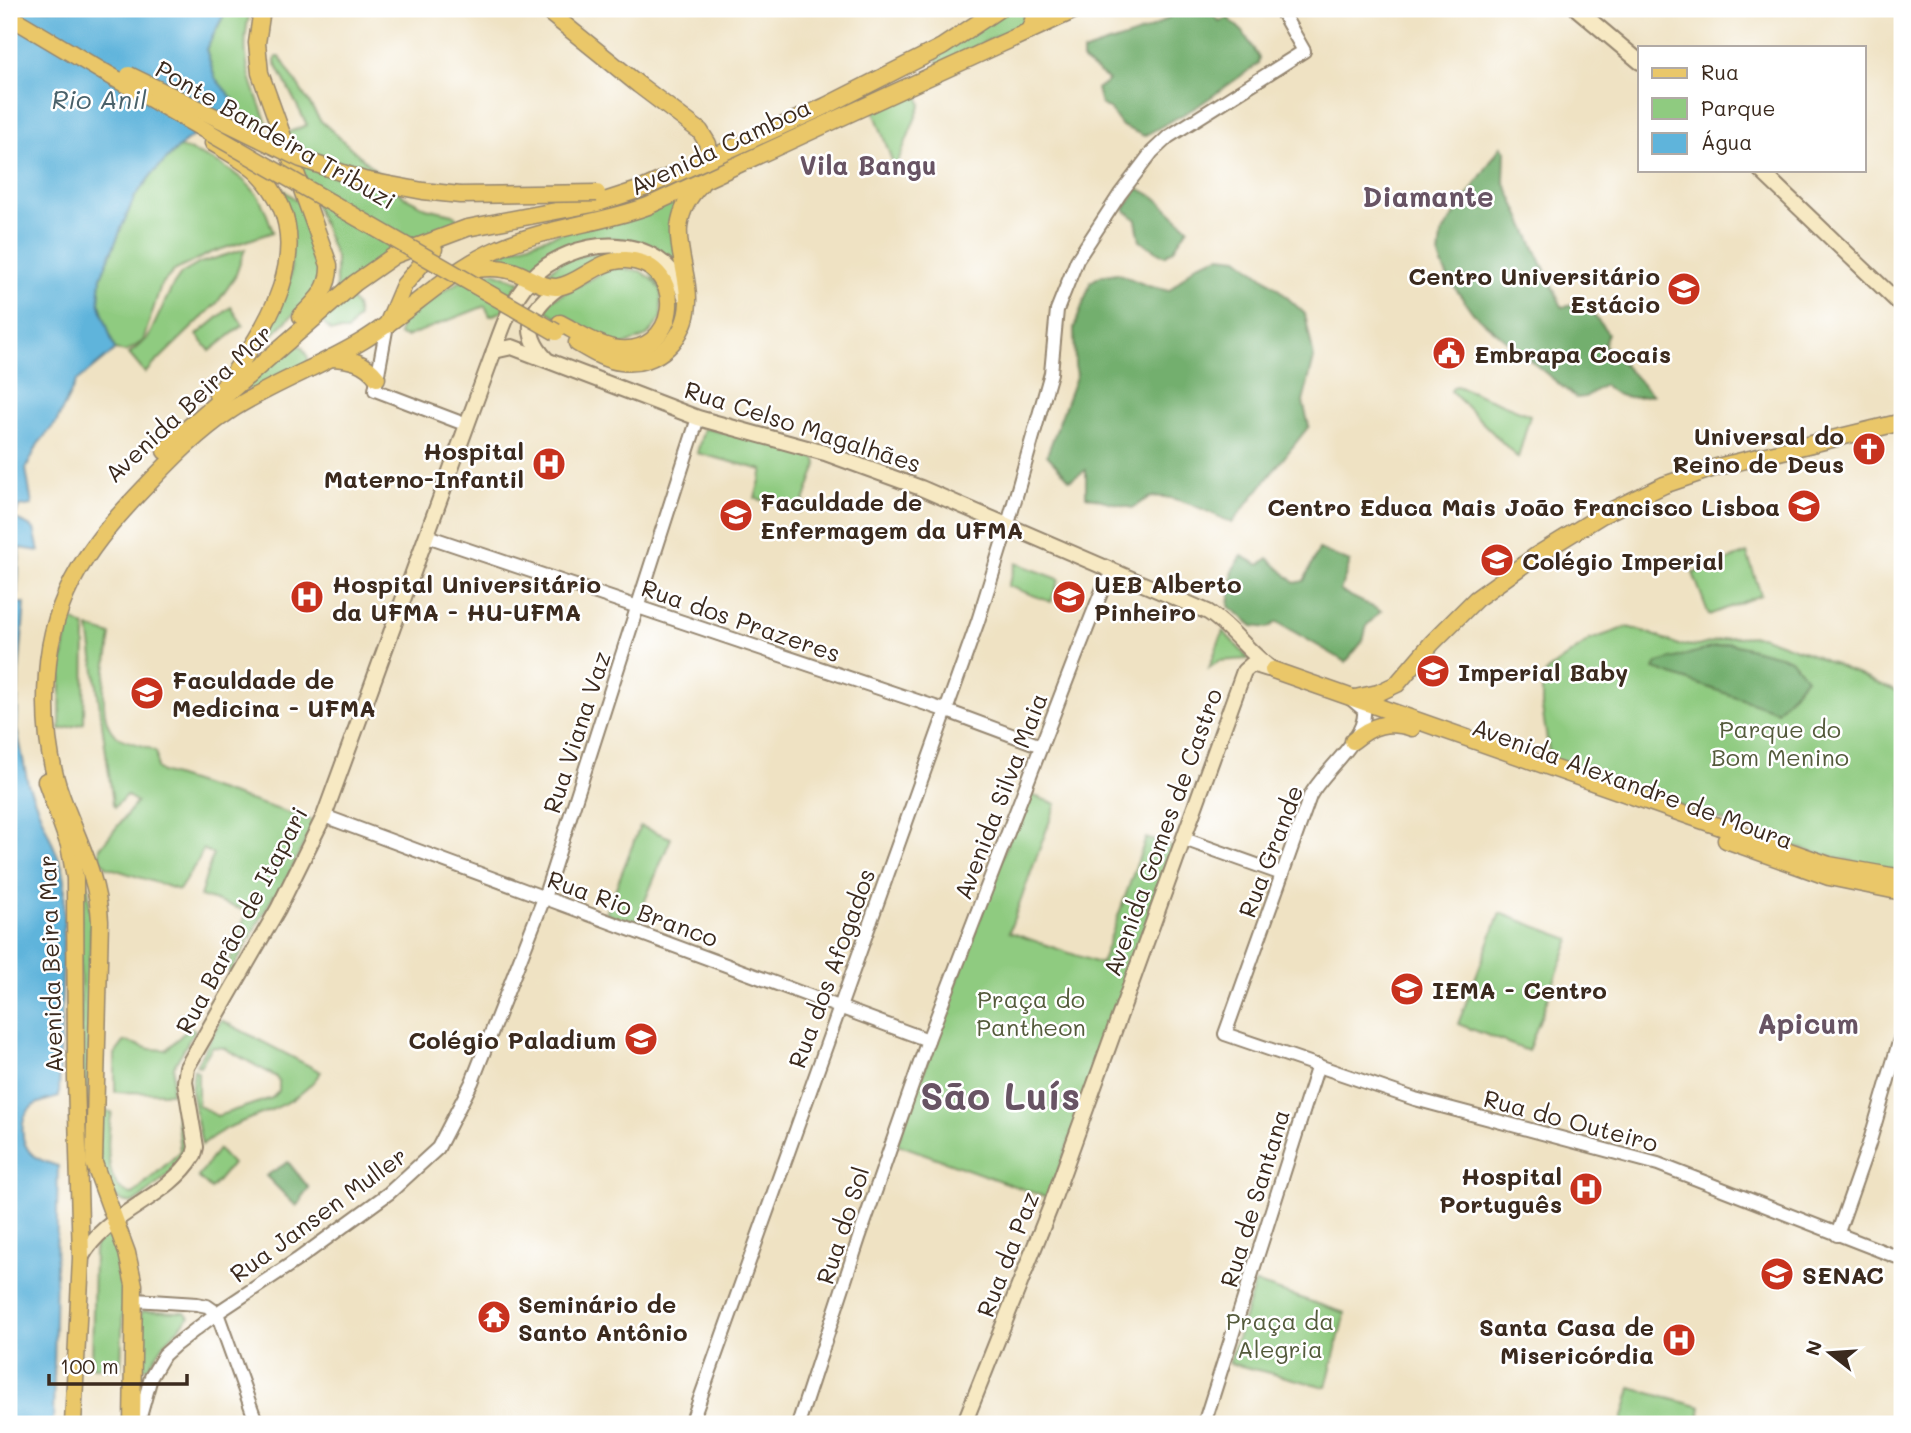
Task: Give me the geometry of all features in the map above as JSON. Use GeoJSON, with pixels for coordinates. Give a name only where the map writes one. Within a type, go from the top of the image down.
{"type":"FeatureCollection","features":[{"type":"Feature","properties":{"kind":"main road","name":"Ponte Bandeira Tribuzi"},"geometry":{"type":"LineString","coordinates":[[12,9],[106,68]]}},
{"type":"Feature","properties":{"kind":"main road"},"geometry":{"type":"LineString","coordinates":[[232,382],[318,299],[327,284],[330,272],[328,258],[260,73],[257,43],[262,9]]}},
{"type":"Feature","properties":{"kind":"main road"},"geometry":{"type":"LineString","coordinates":[[545,9],[680,115],[721,141],[736,146]]}},
{"type":"Feature","properties":{"kind":"main road"},"geometry":{"type":"LineString","coordinates":[[560,9],[634,68],[680,115]]}},
{"type":"Feature","properties":{"kind":"main road","name":"Avenida Camboa"},"geometry":{"type":"LineString","coordinates":[[414,247],[457,230],[598,202],[644,188],[827,106],[942,47],[999,9]]}},
{"type":"Feature","properties":{"kind":"main road"},"geometry":{"type":"LineString","coordinates":[[1029,31],[1034,18],[1031,9]]}},
{"type":"Feature","properties":{"kind":"main road","name":"Avenida Camboa"},"geometry":{"type":"LineString","coordinates":[[387,325],[458,272],[498,248],[628,213],[1077,9]]}},
{"type":"Feature","properties":{"kind":"main road"},"geometry":{"type":"LineString","coordinates":[[1577,9],[1638,60]]}},
{"type":"Feature","properties":{"kind":"main road"},"geometry":{"type":"LineString","coordinates":[[1588,9],[1638,51]]}},
{"type":"Feature","properties":{"kind":"main road","name":"Ponte Bandeira Tribuzi"},"geometry":{"type":"LineString","coordinates":[[9,16],[106,68],[608,359],[624,363],[638,362],[658,355],[670,345],[684,325],[687,309]]}},
{"type":"Feature","properties":{"kind":"main road"},"geometry":{"type":"LineString","coordinates":[[106,68],[300,159],[364,180],[460,195],[597,193],[644,188]]}},
{"type":"Feature","properties":{"kind":"main road"},"geometry":{"type":"LineString","coordinates":[[106,68],[250,167],[267,184],[281,210],[289,251],[285,278],[271,312],[232,382]]}},
{"type":"Feature","properties":{"kind":"main road"},"geometry":{"type":"LineString","coordinates":[[694,125],[709,144],[704,161]]}},
{"type":"Feature","properties":{"kind":"main road"},"geometry":{"type":"LineString","coordinates":[[1762,172],[1902,306]]}},
{"type":"Feature","properties":{"kind":"main road"},"geometry":{"type":"LineString","coordinates":[[1772,172],[1902,295]]}},
{"type":"Feature","properties":{"kind":"main road"},"geometry":{"type":"LineString","coordinates":[[687,309],[688,293],[679,235],[680,220],[692,194],[708,178]]}},
{"type":"Feature","properties":{"kind":"main road"},"geometry":{"type":"LineString","coordinates":[[387,325],[404,285],[421,262],[457,230]]}},
{"type":"Feature","properties":{"kind":"main road"},"geometry":{"type":"LineString","coordinates":[[494,351],[513,304],[530,279],[551,262],[572,251],[599,245],[623,246],[646,252],[665,264],[682,287],[687,309]]}},
{"type":"Feature","properties":{"kind":"main road","name":"Avenida Beira Mar"},"geometry":{"type":"LineString","coordinates":[[73,1424],[81,1258],[76,1079],[75,878],[69,845],[51,797],[39,753],[35,715],[37,658],[48,610],[78,549],[108,511],[214,398],[380,263],[414,247]]}},
{"type":"Feature","properties":{"kind":"main road","name":"Ponte Bandeira Tribuzi"},"geometry":{"type":"LineString","coordinates":[[547,360],[535,344],[531,321],[538,304],[561,286],[609,262],[635,261],[660,276],[668,291],[670,306],[666,322],[655,338],[642,346],[630,349],[612,348],[558,328]]}},
{"type":"Feature","properties":{"kind":"main road"},"geometry":{"type":"LineString","coordinates":[[458,272],[502,268],[548,286],[561,286]]}},
{"type":"Feature","properties":{"kind":"main road"},"geometry":{"type":"LineString","coordinates":[[404,285],[406,294],[419,302]]}},
{"type":"Feature","properties":{"kind":"main road","name":"Avenida Beira Mar"},"geometry":{"type":"LineString","coordinates":[[132,1424],[135,1300],[127,1253],[94,1163],[99,909],[93,878],[61,794],[49,750],[46,702],[53,631],[64,596],[90,549],[115,518],[182,448],[236,407],[331,358],[387,325]]}},
{"type":"Feature","properties":{"kind":"main road","name":"Rua Celso Magalhães"},"geometry":{"type":"LineString","coordinates":[[494,351],[512,346],[698,418],[825,453],[921,488],[1208,612],[1227,625],[1253,654],[1273,670]]}},
{"type":"Feature","properties":{"kind":"main road","name":"Rua Barão de Itapari"},"geometry":{"type":"LineString","coordinates":[[115,1221],[154,1195],[193,1159],[196,1147],[185,1082],[187,1067],[278,909],[324,816],[494,351]]}},
{"type":"Feature","properties":{"kind":"main road"},"geometry":{"type":"LineString","coordinates":[[331,358],[344,358],[363,364],[376,384]]}},
{"type":"Feature","properties":{"kind":"main road"},"geometry":{"type":"LineString","coordinates":[[1350,699],[1378,693],[1397,684],[1432,643],[1476,599],[1537,555],[1602,515],[1664,485],[1717,467],[1902,422]]}},
{"type":"Feature","properties":{"kind":"main road","name":"Avenida Gomes de Castro"},"geometry":{"type":"LineString","coordinates":[[1090,1099],[1244,671],[1248,665],[1254,664],[1273,670]]}},
{"type":"Feature","properties":{"kind":"main road","name":"Avenida Alexandre de Moura"},"geometry":{"type":"LineString","coordinates":[[1273,670],[1350,699],[1902,888]]}},
{"type":"Feature","properties":{"kind":"main road","name":"Avenida Alexandre de Moura"},"geometry":{"type":"LineString","coordinates":[[1353,741],[1380,724],[1402,724],[1829,877],[1902,888]]}},
{"type":"Feature","properties":{"kind":"main road","name":"Rua da Paz"},"geometry":{"type":"LineString","coordinates":[[964,1424],[1090,1099]]}},
{"type":"Feature","properties":{"kind":"main road"},"geometry":{"type":"LineString","coordinates":[[81,1258],[94,1236],[115,1221]]}},
{"type":"Feature","properties":{"kind":"street","name":"Rua dos Afogados"},"geometry":{"type":"LineString","coordinates":[[691,1424],[947,711],[1008,524],[1051,373],[1057,310],[1077,260],[1120,194],[1152,152],[1168,137],[1304,51],[1280,9]]}},
{"type":"Feature","properties":{"kind":"street"},"geometry":{"type":"LineString","coordinates":[[387,325],[376,384],[467,425]]}},
{"type":"Feature","properties":{"kind":"street","name":"Rua Viana Vaz"},"geometry":{"type":"LineString","coordinates":[[544,898],[698,418]]}},
{"type":"Feature","properties":{"kind":"street","name":"Rua dos Prazeres"},"geometry":{"type":"LineString","coordinates":[[427,536],[947,711],[1041,746]]}},
{"type":"Feature","properties":{"kind":"street","name":"Avenida Silva Maia"},"geometry":{"type":"LineString","coordinates":[[928,1040],[1105,583],[1118,572]]}},
{"type":"Feature","properties":{"kind":"street","name":"Rua Grande"},"geometry":{"type":"LineString","coordinates":[[1224,1034],[1313,789],[1353,741],[1364,715],[1361,706],[1350,699]]}},
{"type":"Feature","properties":{"kind":"street","name":"Rua Rio Branco"},"geometry":{"type":"LineString","coordinates":[[324,816],[928,1040]]}},
{"type":"Feature","properties":{"kind":"street"},"geometry":{"type":"LineString","coordinates":[[1184,839],[1282,874]]}},
{"type":"Feature","properties":{"kind":"street","name":"Rua Jansen Muller"},"geometry":{"type":"LineString","coordinates":[[138,1424],[157,1365],[174,1346],[389,1193],[438,1148],[472,1082],[544,898]]}},
{"type":"Feature","properties":{"kind":"street"},"geometry":{"type":"LineString","coordinates":[[1837,1235],[1869,1144],[1902,1032]]}},
{"type":"Feature","properties":{"kind":"street","name":"Rua do Outeiro"},"geometry":{"type":"LineString","coordinates":[[1224,1034],[1427,1102],[1658,1164],[1902,1259]]}},
{"type":"Feature","properties":{"kind":"street","name":"Rua do Sol"},"geometry":{"type":"LineString","coordinates":[[798,1424],[863,1225],[928,1040]]}},
{"type":"Feature","properties":{"kind":"street","name":"Rua de Santana"},"geometry":{"type":"LineString","coordinates":[[1204,1424],[1318,1065]]}},
{"type":"Feature","properties":{"kind":"street"},"geometry":{"type":"LineString","coordinates":[[135,1300],[197,1304],[207,1306],[217,1313],[257,1424]]}},
{"type":"Feature","properties":{"kind":"green space"},"geometry":{"type":"Polygon","coordinates":[[[227,9],[251,9],[245,40],[246,54],[251,81],[267,123],[257,126],[227,95],[214,76],[206,49],[227,9]]]}},
{"type":"Feature","properties":{"kind":"green space"},"geometry":{"type":"Polygon","coordinates":[[[1008,9],[1021,10],[1024,17],[1022,24],[938,65],[936,55],[1008,9]]]}},
{"type":"Feature","properties":{"kind":"green space"},"geometry":{"type":"Polygon","coordinates":[[[1179,9],[1208,9],[1219,21],[1228,18],[1243,32],[1259,58],[1258,64],[1198,106],[1144,136],[1122,126],[1110,110],[1101,104],[1097,89],[1109,80],[1083,61],[1083,52],[1145,31],[1179,9]]]}},
{"type":"Feature","properties":{"kind":"green space"},"geometry":{"type":"Polygon","coordinates":[[[276,57],[280,57],[320,120],[405,197],[426,208],[453,214],[460,223],[336,293],[336,258],[287,133],[307,125],[275,62],[276,57]]]}},
{"type":"Feature","properties":{"kind":"green space"},"geometry":{"type":"Polygon","coordinates":[[[918,94],[921,104],[895,169],[874,111],[918,94]]]}},
{"type":"Feature","properties":{"kind":"green space"},"geometry":{"type":"Polygon","coordinates":[[[1501,146],[1505,151],[1504,181],[1562,307],[1584,303],[1608,333],[1604,345],[1653,395],[1627,397],[1616,394],[1604,385],[1585,397],[1576,398],[1473,313],[1448,278],[1439,257],[1441,235],[1501,146]]]}},
{"type":"Feature","properties":{"kind":"green space"},"geometry":{"type":"Polygon","coordinates":[[[179,147],[233,172],[251,187],[267,214],[273,232],[210,253],[174,271],[161,285],[143,341],[126,352],[115,350],[99,302],[101,277],[134,198],[153,173],[179,147]]]}},
{"type":"Feature","properties":{"kind":"green space"},"geometry":{"type":"Polygon","coordinates":[[[1138,188],[1156,198],[1188,228],[1174,249],[1165,256],[1140,241],[1136,220],[1124,209],[1138,188]]]}},
{"type":"Feature","properties":{"kind":"green space"},"geometry":{"type":"Polygon","coordinates":[[[282,189],[299,202],[321,267],[322,278],[313,295],[268,339],[291,275],[290,215],[282,189]]]}},
{"type":"Feature","properties":{"kind":"green space"},"geometry":{"type":"Polygon","coordinates":[[[688,192],[679,270],[640,246],[615,238],[586,241],[569,247],[527,271],[484,262],[505,251],[688,192]]]}},
{"type":"Feature","properties":{"kind":"green space"},"geometry":{"type":"Polygon","coordinates":[[[245,249],[235,277],[217,303],[145,373],[129,354],[148,338],[181,274],[200,263],[245,249]]]}},
{"type":"Feature","properties":{"kind":"green space"},"geometry":{"type":"Polygon","coordinates":[[[607,250],[645,257],[683,301],[679,324],[654,352],[674,310],[643,260],[551,282],[543,276],[563,260],[607,250]]]}},
{"type":"Feature","properties":{"kind":"green space"},"geometry":{"type":"Polygon","coordinates":[[[1220,256],[1238,258],[1276,287],[1305,314],[1314,358],[1303,402],[1309,426],[1232,523],[1171,498],[1152,497],[1132,508],[1086,496],[1086,470],[1070,480],[1047,455],[1077,374],[1074,328],[1091,282],[1100,276],[1117,273],[1148,286],[1169,291],[1197,264],[1220,256]]]}},
{"type":"Feature","properties":{"kind":"green space"},"geometry":{"type":"Polygon","coordinates":[[[613,267],[640,271],[652,279],[661,290],[661,319],[647,336],[621,346],[562,320],[544,309],[549,301],[613,267]]]}},
{"type":"Feature","properties":{"kind":"green space"},"geometry":{"type":"Polygon","coordinates":[[[494,272],[520,282],[504,311],[490,316],[485,306],[406,337],[399,335],[401,323],[444,290],[468,278],[494,272]]]}},
{"type":"Feature","properties":{"kind":"green space"},"geometry":{"type":"Polygon","coordinates":[[[350,298],[356,306],[358,317],[347,331],[331,331],[320,320],[350,298]]]}},
{"type":"Feature","properties":{"kind":"green space"},"geometry":{"type":"Polygon","coordinates":[[[231,307],[243,325],[210,351],[197,335],[231,307]]]}},
{"type":"Feature","properties":{"kind":"green space"},"geometry":{"type":"Polygon","coordinates":[[[295,344],[302,347],[308,363],[251,393],[247,385],[295,344]]]}},
{"type":"Feature","properties":{"kind":"green space"},"geometry":{"type":"Polygon","coordinates":[[[1457,386],[1530,415],[1518,458],[1451,391],[1457,386]]]}},
{"type":"Feature","properties":{"kind":"green space"},"geometry":{"type":"Polygon","coordinates":[[[704,428],[792,449],[816,459],[817,465],[800,512],[755,498],[763,470],[697,453],[704,428]]]}},
{"type":"Feature","properties":{"kind":"green space"},"geometry":{"type":"Polygon","coordinates":[[[1319,549],[1350,562],[1340,591],[1381,611],[1367,625],[1363,641],[1346,662],[1277,622],[1268,628],[1253,626],[1229,606],[1233,569],[1242,556],[1259,565],[1268,558],[1295,583],[1304,581],[1319,549]]]}},
{"type":"Feature","properties":{"kind":"green space"},"geometry":{"type":"Polygon","coordinates":[[[1747,553],[1761,595],[1709,615],[1693,573],[1747,553]]]}},
{"type":"Feature","properties":{"kind":"green space"},"geometry":{"type":"Polygon","coordinates":[[[1016,563],[1059,579],[1051,602],[1008,586],[1016,563]]]}},
{"type":"Feature","properties":{"kind":"green space"},"geometry":{"type":"Polygon","coordinates":[[[69,618],[85,627],[84,723],[60,730],[61,670],[69,618]]]}},
{"type":"Feature","properties":{"kind":"green space","name":"Parque do Bom Menino"},"geometry":{"type":"Polygon","coordinates":[[[1627,627],[1679,645],[1698,646],[1731,637],[1761,636],[1816,656],[1902,694],[1902,871],[1805,850],[1554,761],[1549,753],[1542,708],[1542,682],[1547,671],[1590,640],[1627,627]]]}},
{"type":"Feature","properties":{"kind":"green space"},"geometry":{"type":"Polygon","coordinates":[[[89,628],[111,635],[104,705],[110,729],[118,737],[155,751],[157,768],[162,772],[314,823],[278,897],[274,895],[230,973],[227,969],[247,911],[200,896],[213,854],[203,849],[179,890],[107,867],[99,857],[100,848],[137,802],[126,795],[115,807],[113,804],[89,628]]]}},
{"type":"Feature","properties":{"kind":"green space"},"geometry":{"type":"Polygon","coordinates":[[[1223,631],[1249,659],[1219,661],[1209,668],[1223,631]]]}},
{"type":"Feature","properties":{"kind":"green space"},"geometry":{"type":"Polygon","coordinates":[[[1729,643],[1791,659],[1806,678],[1777,711],[1654,669],[1657,663],[1729,643]]]}},
{"type":"Feature","properties":{"kind":"green space","name":"Praça do Pantheon"},"geometry":{"type":"Polygon","coordinates":[[[1026,793],[1056,804],[1009,932],[1101,964],[1146,838],[1178,849],[1048,1198],[897,1144],[1026,793]]]}},
{"type":"Feature","properties":{"kind":"green space"},"geometry":{"type":"Polygon","coordinates":[[[640,826],[671,838],[635,925],[606,913],[640,826]]]}},
{"type":"Feature","properties":{"kind":"green space"},"geometry":{"type":"Polygon","coordinates":[[[78,854],[88,888],[91,922],[87,1144],[83,1144],[78,854]]]}},
{"type":"Feature","properties":{"kind":"green space"},"geometry":{"type":"Polygon","coordinates":[[[1500,913],[1570,939],[1528,1051],[1458,1024],[1500,913]]]}},
{"type":"Feature","properties":{"kind":"green space"},"geometry":{"type":"Polygon","coordinates":[[[221,1020],[321,1072],[294,1098],[217,1134],[202,1145],[191,1091],[194,1069],[198,1072],[198,1105],[217,1116],[272,1098],[279,1091],[279,1082],[275,1076],[224,1048],[212,1047],[200,1066],[196,1065],[221,1020]]]}},
{"type":"Feature","properties":{"kind":"green space"},"geometry":{"type":"Polygon","coordinates":[[[190,1027],[195,1030],[174,1066],[171,1093],[115,1092],[115,1054],[125,1041],[150,1049],[166,1050],[190,1027]]]}},
{"type":"Feature","properties":{"kind":"green space"},"geometry":{"type":"Polygon","coordinates":[[[104,1111],[112,1112],[108,1147],[111,1173],[123,1191],[133,1194],[180,1152],[176,1113],[180,1114],[183,1137],[190,1146],[187,1159],[136,1202],[117,1198],[106,1184],[99,1141],[104,1111]]]}},
{"type":"Feature","properties":{"kind":"green space"},"geometry":{"type":"Polygon","coordinates":[[[218,1149],[232,1164],[211,1189],[198,1177],[218,1149]]]}},
{"type":"Feature","properties":{"kind":"green space"},"geometry":{"type":"Polygon","coordinates":[[[288,1162],[309,1188],[296,1206],[266,1176],[288,1162]]]}},
{"type":"Feature","properties":{"kind":"green space"},"geometry":{"type":"Polygon","coordinates":[[[111,1231],[124,1264],[121,1369],[92,1367],[94,1251],[95,1245],[111,1231]]]}},
{"type":"Feature","properties":{"kind":"green space","name":"Praça da Alegria"},"geometry":{"type":"Polygon","coordinates":[[[1255,1283],[1345,1313],[1326,1387],[1229,1363],[1255,1283]]]}},
{"type":"Feature","properties":{"kind":"green space"},"geometry":{"type":"Polygon","coordinates":[[[185,1312],[189,1317],[164,1344],[149,1366],[142,1369],[139,1366],[141,1313],[185,1312]]]}},
{"type":"Feature","properties":{"kind":"green space"},"geometry":{"type":"Polygon","coordinates":[[[1631,1388],[1701,1407],[1698,1424],[1621,1424],[1631,1388]]]}},
{"type":"Feature","properties":{"kind":"water","name":"Rio Anil"},"geometry":{"type":"Polygon","coordinates":[[[9,9],[227,9],[206,49],[215,78],[233,99],[237,109],[223,112],[179,147],[153,173],[134,198],[101,277],[99,302],[115,350],[76,382],[56,423],[38,444],[26,469],[32,505],[19,507],[15,518],[34,529],[39,551],[20,548],[17,603],[25,603],[17,729],[28,784],[65,880],[59,1097],[33,1106],[25,1117],[22,1130],[25,1144],[33,1155],[58,1166],[53,1424],[9,1424],[9,9]]]}},
{"type":"Feature","properties":{"kind":"place","name":"Centro Universitário Estácio"},"geometry":{"type":"Point","coordinates":[1684,289]}},
{"type":"Feature","properties":{"kind":"place","name":"Embrapa Cocais"},"geometry":{"type":"Point","coordinates":[1449,353]}},
{"type":"Feature","properties":{"kind":"place","name":"Universal do Reino de Deus"},"geometry":{"type":"Point","coordinates":[1869,449]}},
{"type":"Feature","properties":{"kind":"place","name":"Hospital Materno-Infantil"},"geometry":{"type":"Point","coordinates":[549,464]}},
{"type":"Feature","properties":{"kind":"place","name":"Centro Educa Mais João Francisco Lisboa"},"geometry":{"type":"Point","coordinates":[1804,506]}},
{"type":"Feature","properties":{"kind":"place","name":"Faculdade de Enfermagem da UFMA"},"geometry":{"type":"Point","coordinates":[736,515]}},
{"type":"Feature","properties":{"kind":"place","name":"Colégio Imperial"},"geometry":{"type":"Point","coordinates":[1497,560]}},
{"type":"Feature","properties":{"kind":"place","name":"Hospital Universitário da UFMA - HU-UFMA"},"geometry":{"type":"Point","coordinates":[307,597]}},
{"type":"Feature","properties":{"kind":"place","name":"UEB Alberto Pinheiro"},"geometry":{"type":"Point","coordinates":[1069,597]}},
{"type":"Feature","properties":{"kind":"place","name":"Imperial Baby"},"geometry":{"type":"Point","coordinates":[1433,671]}},
{"type":"Feature","properties":{"kind":"place","name":"Faculdade de Medicina - UFMA"},"geometry":{"type":"Point","coordinates":[147,693]}},
{"type":"Feature","properties":{"kind":"place","name":"IEMA - Centro"},"geometry":{"type":"Point","coordinates":[1407,989]}},
{"type":"Feature","properties":{"kind":"place","name":"Colégio Paladium"},"geometry":{"type":"Point","coordinates":[641,1039]}},
{"type":"Feature","properties":{"kind":"place","name":"Hospital Português"},"geometry":{"type":"Point","coordinates":[1586,1189]}},
{"type":"Feature","properties":{"kind":"place","name":"SENAC"},"geometry":{"type":"Point","coordinates":[1777,1274]}},
{"type":"Feature","properties":{"kind":"place","name":"Seminário de Santo Antônio"},"geometry":{"type":"Point","coordinates":[494,1317]}},
{"type":"Feature","properties":{"kind":"place","name":"Santa Casa de Misericórdia"},"geometry":{"type":"Point","coordinates":[1679,1340]}},
{"type":"Feature","properties":{"kind":"district","name":"Vila Bangu"},"geometry":{"type":"Point","coordinates":[868,165]}},
{"type":"Feature","properties":{"kind":"district","name":"Diamante"},"geometry":{"type":"Point","coordinates":[1428,196]}},
{"type":"Feature","properties":{"kind":"district","name":"Apicum"},"geometry":{"type":"Point","coordinates":[1808,1023]}},
{"type":"Feature","properties":{"kind":"district","name":"São Luís"},"geometry":{"type":"Point","coordinates":[1000,1095]}}]}
